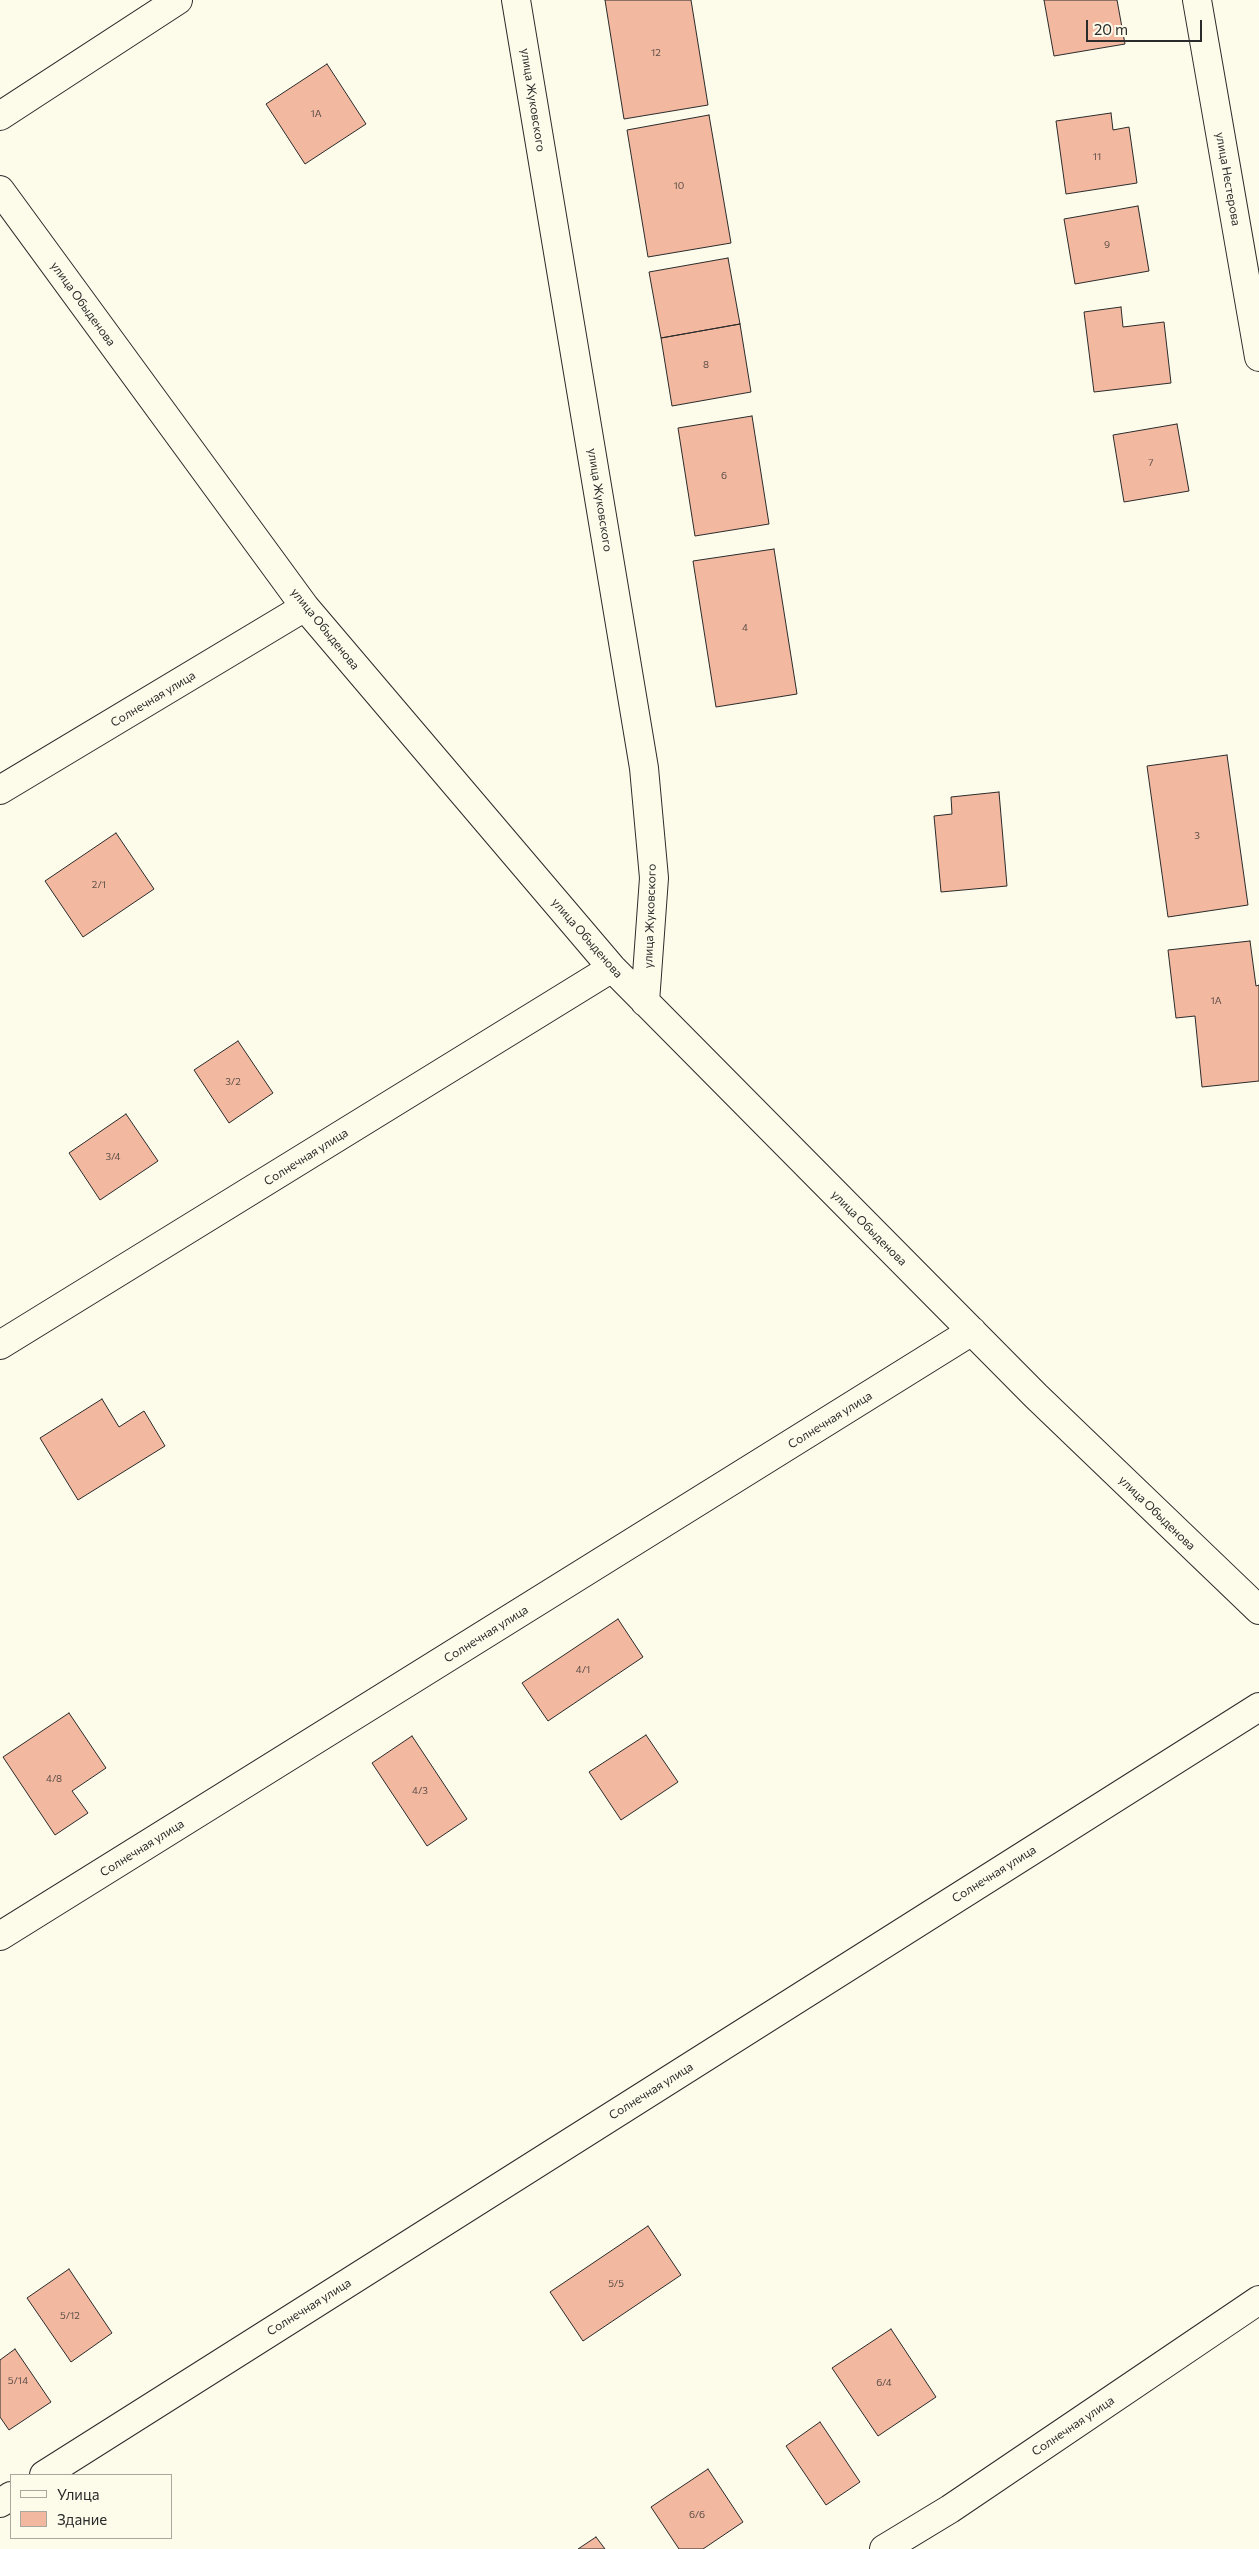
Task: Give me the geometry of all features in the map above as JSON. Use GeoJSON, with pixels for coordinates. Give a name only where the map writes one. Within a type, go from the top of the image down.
{"type":"FeatureCollection","features":[{"type":"Feature","properties":{"kind":"street"},"geometry":{"type":"LineString","coordinates":[[0,116],[178,0]]}},
{"type":"Feature","properties":{"kind":"street","name":"улица Жуковского"},"geometry":{"type":"LineString","coordinates":[[516,0],[644,768],[654,878],[645,1002]]}},
{"type":"Feature","properties":{"kind":"street","name":"улица Нестерова"},"geometry":{"type":"LineString","coordinates":[[1197,0],[1259,357]]}},
{"type":"Feature","properties":{"kind":"street","name":"улица Обыденова"},"geometry":{"type":"LineString","coordinates":[[0,190],[305,607],[612,968],[972,1331],[1259,1610]]}},
{"type":"Feature","properties":{"kind":"street","name":"Солнечная улица"},"geometry":{"type":"LineString","coordinates":[[0,790],[305,607]]}},
{"type":"Feature","properties":{"kind":"street","name":"Солнечная улица"},"geometry":{"type":"LineString","coordinates":[[0,1345],[612,968]]}},
{"type":"Feature","properties":{"kind":"street","name":"Солнечная улица"},"geometry":{"type":"LineString","coordinates":[[0,1936],[972,1331]]}},
{"type":"Feature","properties":{"kind":"street","name":"Солнечная улица"},"geometry":{"type":"LineString","coordinates":[[46,2474],[1259,1707]]}},
{"type":"Feature","properties":{"kind":"street","name":"Солнечная улица"},"geometry":{"type":"LineString","coordinates":[[884,2549],[950,2509],[1259,2300]]}},
{"type":"Feature","properties":{"kind":"building"},"geometry":{"type":"Polygon","coordinates":[[[605,0],[691,0],[708,105],[624,119],[605,0]]]}},
{"type":"Feature","properties":{"kind":"building"},"geometry":{"type":"Polygon","coordinates":[[[1044,0],[1117,0],[1125,44],[1054,56],[1044,0]]]}},
{"type":"Feature","properties":{"kind":"building"},"geometry":{"type":"Polygon","coordinates":[[[327,64],[366,124],[305,164],[266,104],[327,64]]]}},
{"type":"Feature","properties":{"kind":"building"},"geometry":{"type":"Polygon","coordinates":[[[1111,113],[1113,130],[1129,127],[1137,183],[1066,194],[1056,121],[1111,113]]]}},
{"type":"Feature","properties":{"kind":"building"},"geometry":{"type":"Polygon","coordinates":[[[709,115],[731,243],[648,257],[627,130],[709,115]]]}},
{"type":"Feature","properties":{"kind":"building"},"geometry":{"type":"Polygon","coordinates":[[[1138,206],[1149,271],[1075,284],[1064,219],[1138,206]]]}},
{"type":"Feature","properties":{"kind":"building"},"geometry":{"type":"Polygon","coordinates":[[[728,258],[740,324],[661,338],[649,272],[728,258]]]}},
{"type":"Feature","properties":{"kind":"building"},"geometry":{"type":"Polygon","coordinates":[[[1121,307],[1123,327],[1164,322],[1171,383],[1094,392],[1084,312],[1121,307]]]}},
{"type":"Feature","properties":{"kind":"building"},"geometry":{"type":"Polygon","coordinates":[[[740,324],[751,392],[672,406],[661,338],[740,324]]]}},
{"type":"Feature","properties":{"kind":"building"},"geometry":{"type":"Polygon","coordinates":[[[752,416],[769,524],[695,536],[678,428],[752,416]]]}},
{"type":"Feature","properties":{"kind":"building"},"geometry":{"type":"Polygon","coordinates":[[[1177,424],[1189,491],[1124,502],[1113,435],[1177,424]]]}},
{"type":"Feature","properties":{"kind":"building"},"geometry":{"type":"Polygon","coordinates":[[[774,549],[797,694],[716,707],[693,561],[774,549]]]}},
{"type":"Feature","properties":{"kind":"building"},"geometry":{"type":"Polygon","coordinates":[[[1227,755],[1248,905],[1168,917],[1147,766],[1227,755]]]}},
{"type":"Feature","properties":{"kind":"building"},"geometry":{"type":"Polygon","coordinates":[[[999,792],[1007,886],[941,892],[934,816],[952,814],[951,797],[999,792]]]}},
{"type":"Feature","properties":{"kind":"building"},"geometry":{"type":"Polygon","coordinates":[[[116,833],[154,889],[83,937],[45,881],[116,833]]]}},
{"type":"Feature","properties":{"kind":"building"},"geometry":{"type":"Polygon","coordinates":[[[1250,941],[1256,986],[1259,985],[1259,1081],[1202,1087],[1195,1016],[1176,1018],[1168,950],[1250,941]]]}},
{"type":"Feature","properties":{"kind":"building"},"geometry":{"type":"Polygon","coordinates":[[[238,1041],[273,1093],[229,1123],[194,1070],[238,1041]]]}},
{"type":"Feature","properties":{"kind":"building"},"geometry":{"type":"Polygon","coordinates":[[[126,1114],[158,1161],[100,1200],[69,1153],[126,1114]]]}},
{"type":"Feature","properties":{"kind":"building"},"geometry":{"type":"Polygon","coordinates":[[[102,1399],[119,1427],[144,1411],[165,1446],[78,1500],[40,1438],[102,1399]]]}},
{"type":"Feature","properties":{"kind":"building"},"geometry":{"type":"Polygon","coordinates":[[[618,1619],[643,1657],[548,1721],[522,1683],[618,1619]]]}},
{"type":"Feature","properties":{"kind":"building"},"geometry":{"type":"Polygon","coordinates":[[[69,1713],[106,1768],[72,1791],[88,1813],[55,1835],[3,1757],[69,1713]]]}},
{"type":"Feature","properties":{"kind":"building"},"geometry":{"type":"Polygon","coordinates":[[[646,1735],[678,1782],[621,1820],[589,1772],[646,1735]]]}},
{"type":"Feature","properties":{"kind":"building"},"geometry":{"type":"Polygon","coordinates":[[[412,1736],[467,1819],[427,1846],[372,1763],[412,1736]]]}},
{"type":"Feature","properties":{"kind":"building"},"geometry":{"type":"Polygon","coordinates":[[[648,2226],[681,2275],[583,2341],[550,2292],[648,2226]]]}},
{"type":"Feature","properties":{"kind":"building"},"geometry":{"type":"Polygon","coordinates":[[[69,2269],[112,2333],[71,2362],[27,2298],[69,2269]]]}},
{"type":"Feature","properties":{"kind":"building"},"geometry":{"type":"Polygon","coordinates":[[[891,2329],[936,2397],[878,2436],[832,2368],[891,2329]]]}},
{"type":"Feature","properties":{"kind":"building"},"geometry":{"type":"Polygon","coordinates":[[[15,2349],[51,2402],[9,2430],[0,2417],[0,2360],[15,2349]]]}},
{"type":"Feature","properties":{"kind":"building"},"geometry":{"type":"Polygon","coordinates":[[[820,2422],[860,2482],[826,2505],[786,2446],[820,2422]]]}},
{"type":"Feature","properties":{"kind":"building"},"geometry":{"type":"Polygon","coordinates":[[[708,2469],[743,2522],[703,2549],[679,2549],[651,2507],[708,2469]]]}},
{"type":"Feature","properties":{"kind":"building"},"geometry":{"type":"Polygon","coordinates":[[[596,2537],[605,2549],[578,2549],[596,2537]]]}}]}
